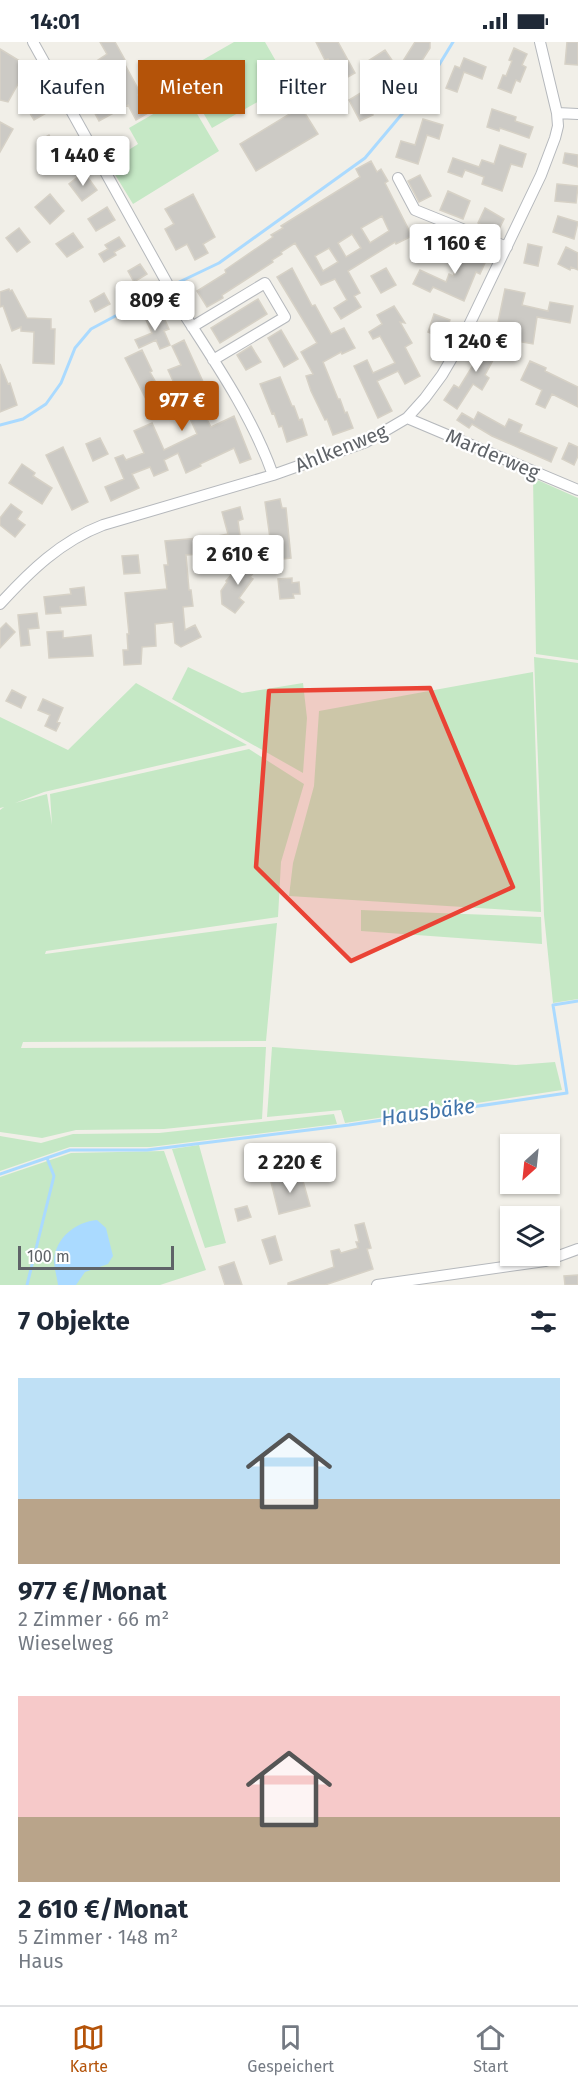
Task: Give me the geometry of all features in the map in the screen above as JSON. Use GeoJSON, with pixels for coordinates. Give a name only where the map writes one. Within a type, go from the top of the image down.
{"type":"FeatureCollection","features":[{"type":"Feature","properties":{"kind":"street"},"geometry":{"type":"LineString","coordinates":[[33,42],[166,283]]}},
{"type":"Feature","properties":{"kind":"street","name":"Ahlkenweg"},"geometry":{"type":"LineString","coordinates":[[0,604],[38,566],[80,534],[103,525],[273,475],[366,442],[407,418],[442,375],[459,346],[541,175],[551,147],[558,126],[557,113],[540,42]]}},
{"type":"Feature","properties":{"kind":"street"},"geometry":{"type":"LineString","coordinates":[[557,113],[578,114]]}},
{"type":"Feature","properties":{"kind":"street"},"geometry":{"type":"LineString","coordinates":[[398,178],[415,210],[507,247]]}},
{"type":"Feature","properties":{"kind":"street"},"geometry":{"type":"LineString","coordinates":[[192,327],[265,283],[285,317],[213,360]]}},
{"type":"Feature","properties":{"kind":"street"},"geometry":{"type":"LineString","coordinates":[[184,314],[263,446],[273,475]]}},
{"type":"Feature","properties":{"kind":"street","name":"Marderweg"},"geometry":{"type":"LineString","coordinates":[[407,418],[578,490]]}},
{"type":"Feature","properties":{"kind":"street"},"geometry":{"type":"LineString","coordinates":[[377,1285],[545,1261],[578,1249]]}},
{"type":"Feature","properties":{"kind":"highlighted area"},"geometry":{"type":"Polygon","coordinates":[[[430,688],[513,887],[351,961],[256,867],[269,691],[430,688]]]}},
{"type":"Feature","properties":{"kind":"green space"},"geometry":{"type":"Polygon","coordinates":[[[234,42],[265,42],[275,60],[257,60],[257,102],[245,109],[245,60],[203,60],[234,42]]]}},
{"type":"Feature","properties":{"kind":"green space"},"geometry":{"type":"Polygon","coordinates":[[[153,114],[197,114],[219,151],[133,204],[108,163],[138,144],[129,128],[153,114]]]}},
{"type":"Feature","properties":{"kind":"green space"},"geometry":{"type":"Polygon","coordinates":[[[204,114],[236,114],[212,128],[204,114]]]}},
{"type":"Feature","properties":{"kind":"green space"},"geometry":{"type":"Polygon","coordinates":[[[533,478],[578,498],[578,660],[536,654],[533,478]]]}},
{"type":"Feature","properties":{"kind":"green space"},"geometry":{"type":"Polygon","coordinates":[[[534,657],[578,663],[578,999],[553,1003],[544,915],[534,657]]]}},
{"type":"Feature","properties":{"kind":"green space"},"geometry":{"type":"Polygon","coordinates":[[[188,667],[242,693],[303,683],[307,718],[303,773],[172,699],[188,667]]]}},
{"type":"Feature","properties":{"kind":"green space"},"geometry":{"type":"Polygon","coordinates":[[[533,672],[541,912],[289,896],[293,863],[314,786],[319,711],[533,672]]]}},
{"type":"Feature","properties":{"kind":"green space"},"geometry":{"type":"Polygon","coordinates":[[[136,683],[247,745],[44,792],[15,803],[47,794],[52,825],[50,794],[249,749],[304,784],[281,862],[278,917],[46,951],[45,954],[277,923],[266,1041],[23,1042],[21,1048],[266,1047],[262,1119],[164,1129],[76,1130],[42,1138],[0,1132],[0,810],[4,807],[0,808],[0,717],[68,750],[136,683]]]}},
{"type":"Feature","properties":{"kind":"green space"},"geometry":{"type":"Polygon","coordinates":[[[361,910],[541,917],[542,944],[361,931],[361,910]]]}},
{"type":"Feature","properties":{"kind":"green space"},"geometry":{"type":"Polygon","coordinates":[[[272,1047],[516,1065],[555,1062],[562,1090],[345,1123],[341,1110],[267,1117],[272,1047]]]}},
{"type":"Feature","properties":{"kind":"green space"},"geometry":{"type":"Polygon","coordinates":[[[334,1114],[337,1124],[150,1147],[70,1147],[0,1171],[0,1136],[41,1143],[73,1134],[159,1133],[334,1114]]]}},
{"type":"Feature","properties":{"kind":"green space"},"geometry":{"type":"Polygon","coordinates":[[[199,1145],[226,1243],[205,1248],[172,1149],[199,1145]]]}},
{"type":"Feature","properties":{"kind":"green space"},"geometry":{"type":"Polygon","coordinates":[[[164,1151],[206,1270],[160,1285],[0,1285],[0,1177],[71,1153],[164,1151]]]}},
{"type":"Feature","properties":{"kind":"water"},"geometry":{"type":"Polygon","coordinates":[[[97,1220],[106,1228],[113,1256],[108,1264],[85,1272],[76,1285],[58,1285],[54,1260],[59,1244],[75,1227],[97,1220]]]}},
{"type":"Feature","properties":{"kind":"building"},"geometry":{"type":"Polygon","coordinates":[[[100,42],[115,42],[125,60],[98,60],[107,54],[100,42]]]}},
{"type":"Feature","properties":{"kind":"building"},"geometry":{"type":"Polygon","coordinates":[[[316,42],[338,42],[348,60],[328,59],[325,60],[316,42]]]}},
{"type":"Feature","properties":{"kind":"building"},"geometry":{"type":"Polygon","coordinates":[[[415,42],[430,42],[430,48],[422,60],[404,60],[415,42]]]}},
{"type":"Feature","properties":{"kind":"building"},"geometry":{"type":"Polygon","coordinates":[[[567,42],[578,42],[578,65],[565,64],[567,42]]]}},
{"type":"Feature","properties":{"kind":"building"},"geometry":{"type":"Polygon","coordinates":[[[514,48],[527,54],[522,65],[526,67],[520,82],[516,80],[511,93],[498,88],[512,61],[509,60],[514,48]]]}},
{"type":"Feature","properties":{"kind":"building"},"geometry":{"type":"Polygon","coordinates":[[[0,49],[18,60],[18,84],[8,102],[0,100],[0,49]]]}},
{"type":"Feature","properties":{"kind":"building"},"geometry":{"type":"Polygon","coordinates":[[[385,50],[392,60],[370,60],[385,50]]]}},
{"type":"Feature","properties":{"kind":"building"},"geometry":{"type":"Polygon","coordinates":[[[464,58],[486,67],[482,79],[464,72],[457,92],[446,88],[455,66],[460,68],[464,58]]]}},
{"type":"Feature","properties":{"kind":"building"},"geometry":{"type":"Polygon","coordinates":[[[348,60],[355,73],[348,77],[348,60]]]}},
{"type":"Feature","properties":{"kind":"building"},"geometry":{"type":"Polygon","coordinates":[[[126,66],[138,88],[138,114],[146,114],[136,120],[128,105],[126,106],[126,66]]]}},
{"type":"Feature","properties":{"kind":"building"},"geometry":{"type":"Polygon","coordinates":[[[360,93],[360,114],[373,115],[360,121],[349,100],[360,93]]]}},
{"type":"Feature","properties":{"kind":"building"},"geometry":{"type":"Polygon","coordinates":[[[492,109],[516,117],[515,121],[533,127],[529,138],[500,128],[499,131],[487,127],[492,109]]]}},
{"type":"Feature","properties":{"kind":"building"},"geometry":{"type":"Polygon","coordinates":[[[30,114],[44,114],[34,120],[30,114]]]}},
{"type":"Feature","properties":{"kind":"building"},"geometry":{"type":"Polygon","coordinates":[[[95,114],[112,114],[99,121],[95,114]]]}},
{"type":"Feature","properties":{"kind":"building"},"geometry":{"type":"Polygon","coordinates":[[[289,114],[305,114],[318,134],[256,171],[240,144],[289,114]]]}},
{"type":"Feature","properties":{"kind":"building"},"geometry":{"type":"Polygon","coordinates":[[[423,119],[443,125],[439,139],[427,135],[418,164],[396,157],[401,141],[415,145],[423,119]]]}},
{"type":"Feature","properties":{"kind":"building"},"geometry":{"type":"Polygon","coordinates":[[[0,122],[13,129],[0,152],[0,122]]]}},
{"type":"Feature","properties":{"kind":"building"},"geometry":{"type":"Polygon","coordinates":[[[49,135],[57,149],[47,155],[39,141],[49,135]]]}},
{"type":"Feature","properties":{"kind":"building"},"geometry":{"type":"Polygon","coordinates":[[[500,145],[526,154],[522,167],[511,164],[502,191],[482,184],[484,177],[465,170],[462,177],[448,172],[453,158],[479,167],[482,160],[494,164],[500,145]]]}},
{"type":"Feature","properties":{"kind":"building"},"geometry":{"type":"Polygon","coordinates":[[[565,153],[578,155],[578,167],[563,163],[565,153]]]}},
{"type":"Feature","properties":{"kind":"building"},"geometry":{"type":"Polygon","coordinates":[[[371,161],[377,172],[381,169],[388,181],[385,183],[412,236],[396,244],[395,242],[348,271],[360,293],[354,296],[361,307],[341,319],[334,308],[347,300],[335,279],[321,285],[295,243],[281,252],[282,254],[272,260],[273,262],[207,307],[197,291],[226,273],[225,270],[273,237],[271,235],[283,228],[281,226],[360,177],[356,169],[371,161]],[[382,216],[361,228],[370,243],[389,231],[382,216]],[[352,234],[338,243],[346,257],[361,248],[352,234]],[[329,248],[315,256],[323,271],[338,262],[329,248]]]}},
{"type":"Feature","properties":{"kind":"building"},"geometry":{"type":"Polygon","coordinates":[[[84,172],[97,190],[82,201],[69,184],[84,172]]]}},
{"type":"Feature","properties":{"kind":"building"},"geometry":{"type":"Polygon","coordinates":[[[420,175],[431,196],[419,202],[408,181],[420,175]]]}},
{"type":"Feature","properties":{"kind":"building"},"geometry":{"type":"Polygon","coordinates":[[[557,184],[578,186],[576,203],[555,201],[557,184]]]}},
{"type":"Feature","properties":{"kind":"building"},"geometry":{"type":"Polygon","coordinates":[[[448,191],[470,201],[463,219],[440,210],[448,191]]]}},
{"type":"Feature","properties":{"kind":"building"},"geometry":{"type":"Polygon","coordinates":[[[50,194],[64,211],[50,224],[35,207],[50,194]]]}},
{"type":"Feature","properties":{"kind":"building"},"geometry":{"type":"Polygon","coordinates":[[[193,194],[215,237],[203,244],[208,253],[195,260],[187,244],[176,250],[165,229],[174,224],[165,209],[193,194]]]}},
{"type":"Feature","properties":{"kind":"building"},"geometry":{"type":"Polygon","coordinates":[[[107,207],[115,220],[96,231],[88,219],[107,207]]]}},
{"type":"Feature","properties":{"kind":"building"},"geometry":{"type":"Polygon","coordinates":[[[485,208],[504,219],[497,233],[478,223],[485,208]]]}},
{"type":"Feature","properties":{"kind":"building"},"geometry":{"type":"Polygon","coordinates":[[[558,216],[578,222],[574,239],[553,232],[558,216]]]}},
{"type":"Feature","properties":{"kind":"building"},"geometry":{"type":"Polygon","coordinates":[[[19,228],[30,242],[17,252],[6,238],[19,228]]]}},
{"type":"Feature","properties":{"kind":"building"},"geometry":{"type":"Polygon","coordinates":[[[430,228],[442,234],[438,243],[444,246],[440,255],[422,248],[430,228]]]}},
{"type":"Feature","properties":{"kind":"building"},"geometry":{"type":"Polygon","coordinates":[[[73,233],[83,247],[67,257],[56,244],[73,233]]]}},
{"type":"Feature","properties":{"kind":"building"},"geometry":{"type":"Polygon","coordinates":[[[119,237],[125,246],[114,252],[116,255],[104,262],[99,254],[108,249],[105,245],[119,237]]]}},
{"type":"Feature","properties":{"kind":"building"},"geometry":{"type":"Polygon","coordinates":[[[469,242],[482,248],[477,260],[485,263],[480,274],[476,272],[464,301],[433,287],[430,292],[413,284],[420,270],[446,282],[449,274],[453,276],[469,242]]]}},
{"type":"Feature","properties":{"kind":"building"},"geometry":{"type":"Polygon","coordinates":[[[528,244],[542,247],[538,266],[524,263],[528,244]]]}},
{"type":"Feature","properties":{"kind":"building"},"geometry":{"type":"Polygon","coordinates":[[[566,247],[578,253],[578,270],[571,267],[570,270],[558,264],[566,247]]]}},
{"type":"Feature","properties":{"kind":"building"},"geometry":{"type":"Polygon","coordinates":[[[140,264],[147,274],[134,282],[128,271],[140,264]]]}},
{"type":"Feature","properties":{"kind":"building"},"geometry":{"type":"Polygon","coordinates":[[[292,268],[312,306],[315,305],[331,334],[344,328],[355,348],[342,354],[341,352],[323,362],[353,428],[333,435],[311,391],[306,376],[313,374],[301,352],[317,343],[277,277],[292,268]]]}},
{"type":"Feature","properties":{"kind":"building"},"geometry":{"type":"Polygon","coordinates":[[[386,268],[396,285],[381,293],[371,276],[386,268]]]}},
{"type":"Feature","properties":{"kind":"building"},"geometry":{"type":"Polygon","coordinates":[[[505,289],[525,293],[522,305],[548,311],[550,302],[573,306],[570,323],[537,317],[533,344],[510,340],[512,329],[497,327],[505,289]]]}},
{"type":"Feature","properties":{"kind":"building"},"geometry":{"type":"Polygon","coordinates":[[[12,290],[27,318],[51,319],[51,329],[55,329],[54,364],[33,363],[34,332],[21,331],[21,327],[12,331],[3,306],[0,307],[0,292],[12,290]]]}},
{"type":"Feature","properties":{"kind":"building"},"geometry":{"type":"Polygon","coordinates":[[[104,293],[110,304],[95,312],[90,301],[104,293]]]}},
{"type":"Feature","properties":{"kind":"building"},"geometry":{"type":"Polygon","coordinates":[[[258,299],[267,314],[220,343],[211,328],[258,299]]]}},
{"type":"Feature","properties":{"kind":"building"},"geometry":{"type":"Polygon","coordinates":[[[394,306],[405,323],[400,322],[412,343],[405,347],[420,376],[405,384],[398,371],[377,381],[392,411],[378,418],[354,366],[367,360],[373,373],[395,363],[380,336],[373,339],[369,332],[382,324],[377,315],[394,306]]]}},
{"type":"Feature","properties":{"kind":"building"},"geometry":{"type":"Polygon","coordinates":[[[161,311],[169,329],[164,331],[170,345],[160,349],[156,340],[139,348],[135,340],[152,333],[145,318],[161,311]]]}},
{"type":"Feature","properties":{"kind":"building"},"geometry":{"type":"Polygon","coordinates":[[[434,314],[450,320],[443,338],[428,332],[434,314]]]}},
{"type":"Feature","properties":{"kind":"building"},"geometry":{"type":"Polygon","coordinates":[[[281,330],[298,359],[284,367],[268,338],[281,330]]]}},
{"type":"Feature","properties":{"kind":"building"},"geometry":{"type":"Polygon","coordinates":[[[489,339],[508,348],[503,356],[497,353],[485,375],[489,378],[482,390],[473,384],[457,409],[444,400],[454,385],[459,388],[489,339]]]}},
{"type":"Feature","properties":{"kind":"building"},"geometry":{"type":"Polygon","coordinates":[[[184,340],[214,406],[203,411],[211,427],[234,416],[251,459],[240,463],[234,448],[186,473],[178,453],[164,460],[168,470],[154,476],[150,467],[132,474],[139,488],[111,501],[105,487],[124,479],[115,458],[123,455],[126,460],[144,453],[134,431],[152,423],[164,450],[197,434],[168,370],[181,365],[172,346],[184,340]]]}},
{"type":"Feature","properties":{"kind":"building"},"geometry":{"type":"Polygon","coordinates":[[[251,346],[261,362],[246,370],[237,355],[251,346]]]}},
{"type":"Feature","properties":{"kind":"building"},"geometry":{"type":"Polygon","coordinates":[[[142,350],[152,371],[150,372],[163,395],[148,403],[125,358],[142,350]]]}},
{"type":"Feature","properties":{"kind":"building"},"geometry":{"type":"Polygon","coordinates":[[[530,361],[578,387],[578,407],[552,394],[545,408],[536,404],[542,390],[521,380],[530,361]]]}},
{"type":"Feature","properties":{"kind":"building"},"geometry":{"type":"Polygon","coordinates":[[[0,364],[8,384],[10,383],[17,405],[0,412],[0,364]]]}},
{"type":"Feature","properties":{"kind":"building"},"geometry":{"type":"Polygon","coordinates":[[[280,377],[299,420],[302,419],[307,435],[287,442],[282,426],[279,427],[274,413],[272,414],[260,384],[280,377]]]}},
{"type":"Feature","properties":{"kind":"building"},"geometry":{"type":"Polygon","coordinates":[[[478,412],[505,427],[509,419],[522,425],[519,432],[557,448],[551,462],[492,436],[472,424],[469,428],[457,420],[462,413],[474,420],[478,412]]]}},
{"type":"Feature","properties":{"kind":"building"},"geometry":{"type":"Polygon","coordinates":[[[100,438],[108,454],[93,461],[86,444],[100,438]]]}},
{"type":"Feature","properties":{"kind":"building"},"geometry":{"type":"Polygon","coordinates":[[[569,443],[578,447],[578,456],[574,465],[562,459],[569,443]]]}},
{"type":"Feature","properties":{"kind":"building"},"geometry":{"type":"Polygon","coordinates":[[[63,447],[88,502],[72,510],[46,455],[63,447]]]}},
{"type":"Feature","properties":{"kind":"building"},"geometry":{"type":"Polygon","coordinates":[[[22,464],[35,473],[33,476],[52,488],[42,504],[9,483],[22,464]]]}},
{"type":"Feature","properties":{"kind":"building"},"geometry":{"type":"Polygon","coordinates":[[[280,499],[282,508],[286,508],[291,558],[273,560],[265,502],[280,499]]]}},
{"type":"Feature","properties":{"kind":"building"},"geometry":{"type":"Polygon","coordinates":[[[11,504],[22,512],[17,519],[25,525],[15,537],[0,525],[0,518],[11,504]]]}},
{"type":"Feature","properties":{"kind":"building"},"geometry":{"type":"Polygon","coordinates":[[[240,507],[243,519],[238,521],[242,549],[220,552],[217,536],[228,534],[222,512],[240,507]]]}},
{"type":"Feature","properties":{"kind":"building"},"geometry":{"type":"Polygon","coordinates":[[[199,538],[200,554],[186,555],[193,606],[183,607],[185,630],[195,625],[201,637],[181,647],[175,643],[173,622],[155,624],[156,646],[142,647],[141,664],[124,665],[123,650],[128,650],[127,634],[129,634],[125,593],[167,589],[164,565],[168,565],[165,541],[199,538]]]}},
{"type":"Feature","properties":{"kind":"building"},"geometry":{"type":"Polygon","coordinates":[[[138,555],[140,573],[124,574],[122,556],[138,555]]]}},
{"type":"Feature","properties":{"kind":"building"},"geometry":{"type":"Polygon","coordinates":[[[254,560],[255,571],[250,577],[253,579],[239,598],[244,602],[235,613],[222,604],[221,591],[226,581],[243,561],[254,560]]]}},
{"type":"Feature","properties":{"kind":"building"},"geometry":{"type":"Polygon","coordinates":[[[292,578],[292,583],[299,582],[300,594],[293,594],[294,598],[280,599],[278,579],[292,578]]]}},
{"type":"Feature","properties":{"kind":"building"},"geometry":{"type":"Polygon","coordinates":[[[84,587],[86,605],[60,607],[61,613],[46,614],[44,597],[71,594],[70,589],[84,587]]]}},
{"type":"Feature","properties":{"kind":"building"},"geometry":{"type":"Polygon","coordinates":[[[37,613],[39,628],[28,629],[30,645],[21,646],[18,615],[37,613]]]}},
{"type":"Feature","properties":{"kind":"building"},"geometry":{"type":"Polygon","coordinates":[[[6,623],[15,632],[0,648],[0,629],[6,623]]]}},
{"type":"Feature","properties":{"kind":"building"},"geometry":{"type":"Polygon","coordinates":[[[63,631],[63,638],[91,635],[93,656],[49,658],[47,632],[63,631]]]}},
{"type":"Feature","properties":{"kind":"building"},"geometry":{"type":"Polygon","coordinates":[[[12,690],[26,697],[21,708],[6,701],[12,690]]]}},
{"type":"Feature","properties":{"kind":"building"},"geometry":{"type":"Polygon","coordinates":[[[43,699],[63,708],[56,731],[45,726],[50,715],[38,710],[43,699]]]}},
{"type":"Feature","properties":{"kind":"building"},"geometry":{"type":"Polygon","coordinates":[[[301,1174],[310,1206],[279,1214],[271,1182],[301,1174]]]}},
{"type":"Feature","properties":{"kind":"building"},"geometry":{"type":"Polygon","coordinates":[[[247,1206],[251,1217],[238,1221],[235,1209],[247,1206]]]}},
{"type":"Feature","properties":{"kind":"building"},"geometry":{"type":"Polygon","coordinates":[[[364,1223],[371,1248],[367,1249],[373,1269],[325,1285],[288,1285],[288,1283],[334,1267],[331,1251],[339,1249],[341,1253],[358,1248],[355,1225],[364,1223]]]}},
{"type":"Feature","properties":{"kind":"building"},"geometry":{"type":"Polygon","coordinates":[[[275,1236],[282,1260],[270,1264],[262,1240],[275,1236]]]}},
{"type":"Feature","properties":{"kind":"building"},"geometry":{"type":"Polygon","coordinates":[[[234,1262],[242,1285],[225,1285],[219,1267],[234,1262]]]}},
{"type":"Feature","properties":{"kind":"building"},"geometry":{"type":"Polygon","coordinates":[[[578,1275],[578,1285],[565,1285],[564,1276],[578,1275]]]}},
{"type":"Feature","properties":{"kind":"waterway"},"geometry":{"type":"LineString","coordinates":[[173,285],[219,263],[365,158],[428,83],[453,42]]}},
{"type":"Feature","properties":{"kind":"waterway"},"geometry":{"type":"LineString","coordinates":[[0,425],[23,419],[46,404],[61,383],[75,348],[91,329],[164,290]]}},
{"type":"Feature","properties":{"kind":"waterway","name":"Hausbäke"},"geometry":{"type":"LineString","coordinates":[[0,1174],[70,1150],[147,1150],[349,1125],[567,1093],[553,1005],[578,1001]]}},
{"type":"Feature","properties":{"kind":"waterway"},"geometry":{"type":"LineString","coordinates":[[27,1285],[54,1176],[47,1158]]}}]}
